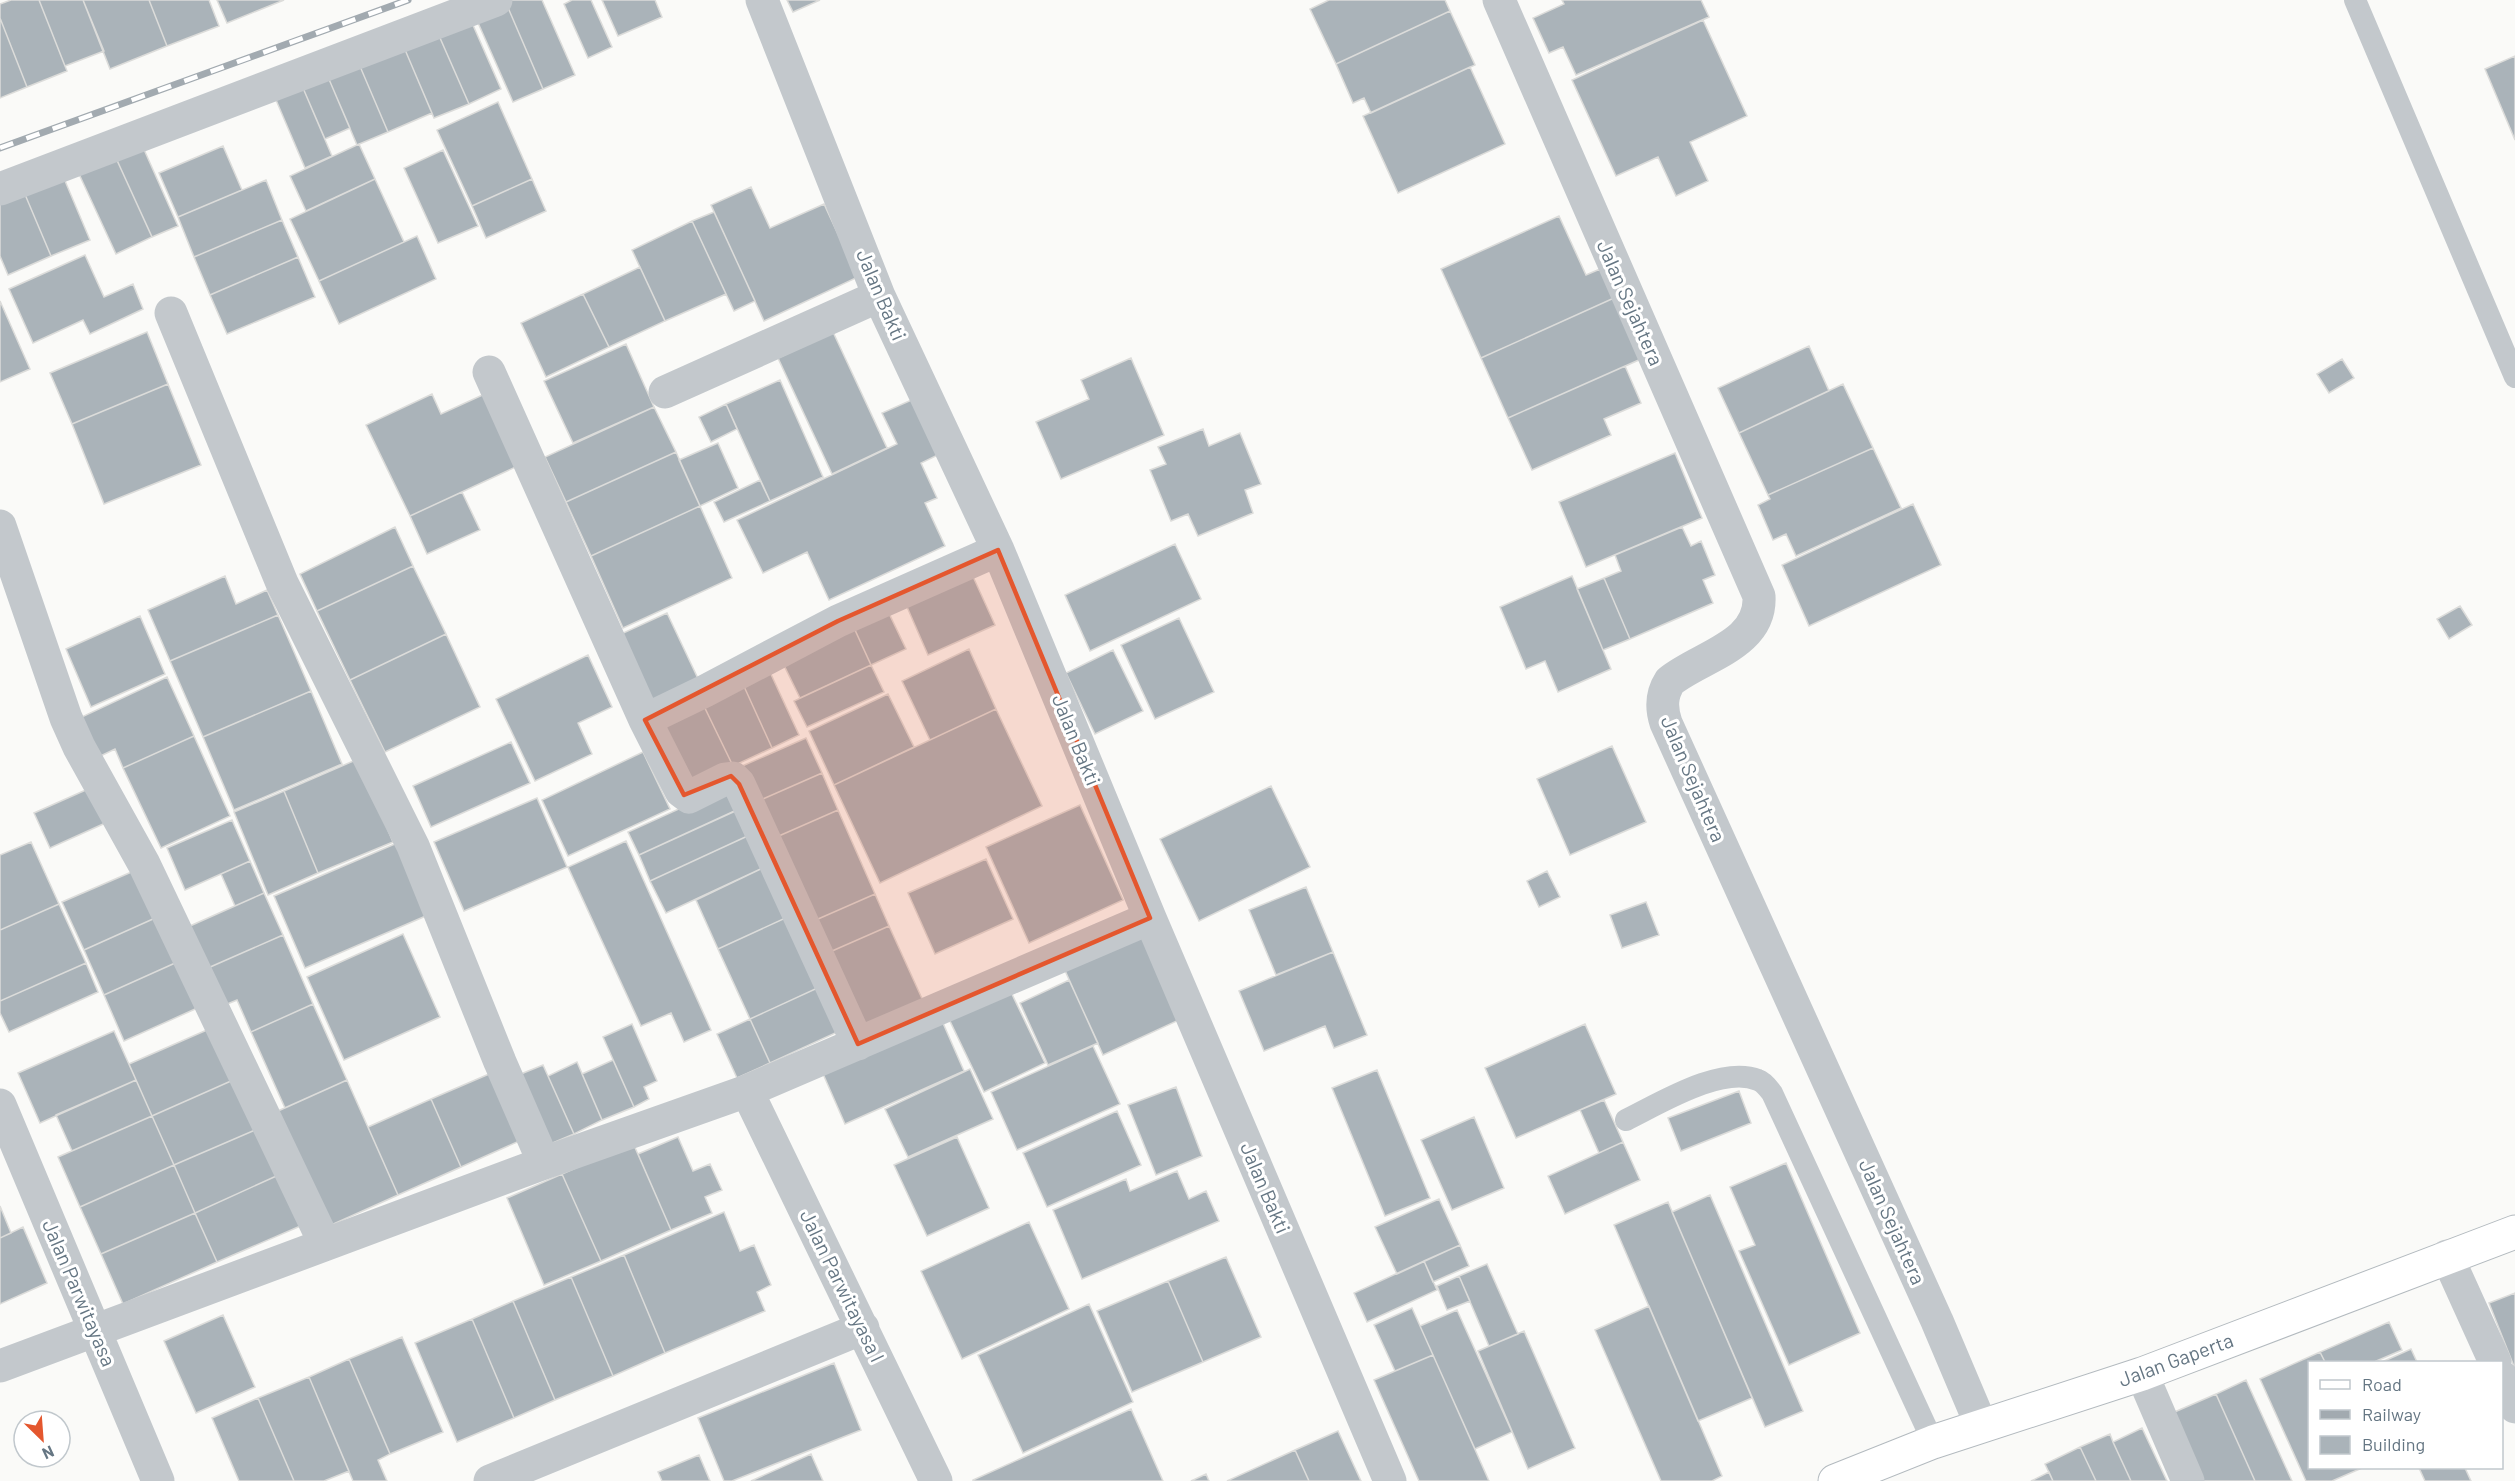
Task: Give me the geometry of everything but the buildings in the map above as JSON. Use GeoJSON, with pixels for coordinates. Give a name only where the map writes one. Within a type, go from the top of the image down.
{"type":"FeatureCollection","features":[{"type":"Feature","properties":{"kind":"street"},"geometry":{"type":"LineString","coordinates":[[0,189],[496,0]]}},
{"type":"Feature","properties":{"kind":"street","name":"Jalan Bakti"},"geometry":{"type":"LineString","coordinates":[[762,0],[879,296],[998,550],[1150,918],[1390,1481]]}},
{"type":"Feature","properties":{"kind":"street","name":"Jalan Sejahtera"},"geometry":{"type":"LineString","coordinates":[[1499,0],[1759,596],[1760,609],[1750,629],[1744,636],[1670,681],[1663,695],[1662,711],[1937,1321],[1981,1425]]}},
{"type":"Feature","properties":{"kind":"street"},"geometry":{"type":"LineString","coordinates":[[665,393],[879,296]]}},
{"type":"Feature","properties":{"kind":"street"},"geometry":{"type":"LineString","coordinates":[[171,313],[282,583],[412,846],[544,1163]]}},
{"type":"Feature","properties":{"kind":"street"},"geometry":{"type":"LineString","coordinates":[[489,372],[645,720],[684,795],[689,797],[725,779],[733,778],[739,784],[858,1044]]}},
{"type":"Feature","properties":{"kind":"street"},"geometry":{"type":"LineString","coordinates":[[0,526],[66,718],[79,747],[144,864],[325,1244]]}},
{"type":"Feature","properties":{"kind":"street"},"geometry":{"type":"LineString","coordinates":[[645,720],[838,621],[998,550]]}},
{"type":"Feature","properties":{"kind":"street"},"geometry":{"type":"LineString","coordinates":[[0,1366],[544,1163],[747,1091],[1150,918]]}},
{"type":"Feature","properties":{"kind":"street","name":"Jalan Parwitayasa I"},"geometry":{"type":"LineString","coordinates":[[747,1091],[936,1481]]}},
{"type":"Feature","properties":{"kind":"street","name":"Jalan Parwitayasa"},"geometry":{"type":"LineString","coordinates":[[0,1105],[158,1481]]}},
{"type":"Feature","properties":{"kind":"street","name":"Jalan Gaperta"},"geometry":{"type":"LineString","coordinates":[[1835,1481],[1981,1425],[2142,1374],[2515,1232]]}},
{"type":"Feature","properties":{"kind":"street"},"geometry":{"type":"LineString","coordinates":[[2447,1257],[2495,1361]]}},
{"type":"Feature","properties":{"kind":"street"},"geometry":{"type":"LineString","coordinates":[[490,1481],[863,1328]]}},
{"type":"Feature","properties":{"kind":"street"},"geometry":{"type":"LineString","coordinates":[[2142,1374],[2188,1481]]}},
{"type":"Feature","properties":{"kind":"street"},"geometry":{"type":"LineString","coordinates":[[2503,1379],[2515,1407]]}},
{"type":"Feature","properties":{"kind":"lane"},"geometry":{"type":"LineString","coordinates":[[2355,0],[2515,376]]}},
{"type":"Feature","properties":{"kind":"lane"},"geometry":{"type":"LineString","coordinates":[[1626,1120],[1715,1080],[1743,1076],[1761,1080],[1772,1093],[1933,1442]]}},
{"type":"Feature","properties":{"kind":"highlighted area"},"geometry":{"type":"Polygon","coordinates":[[[998,550],[1150,918],[858,1044],[739,784],[731,776],[684,795],[645,720],[838,621],[998,550]]]}},
{"type":"Feature","properties":{"kind":"railway"},"geometry":{"type":"LineString","coordinates":[[0,148],[408,0]]}}]}
